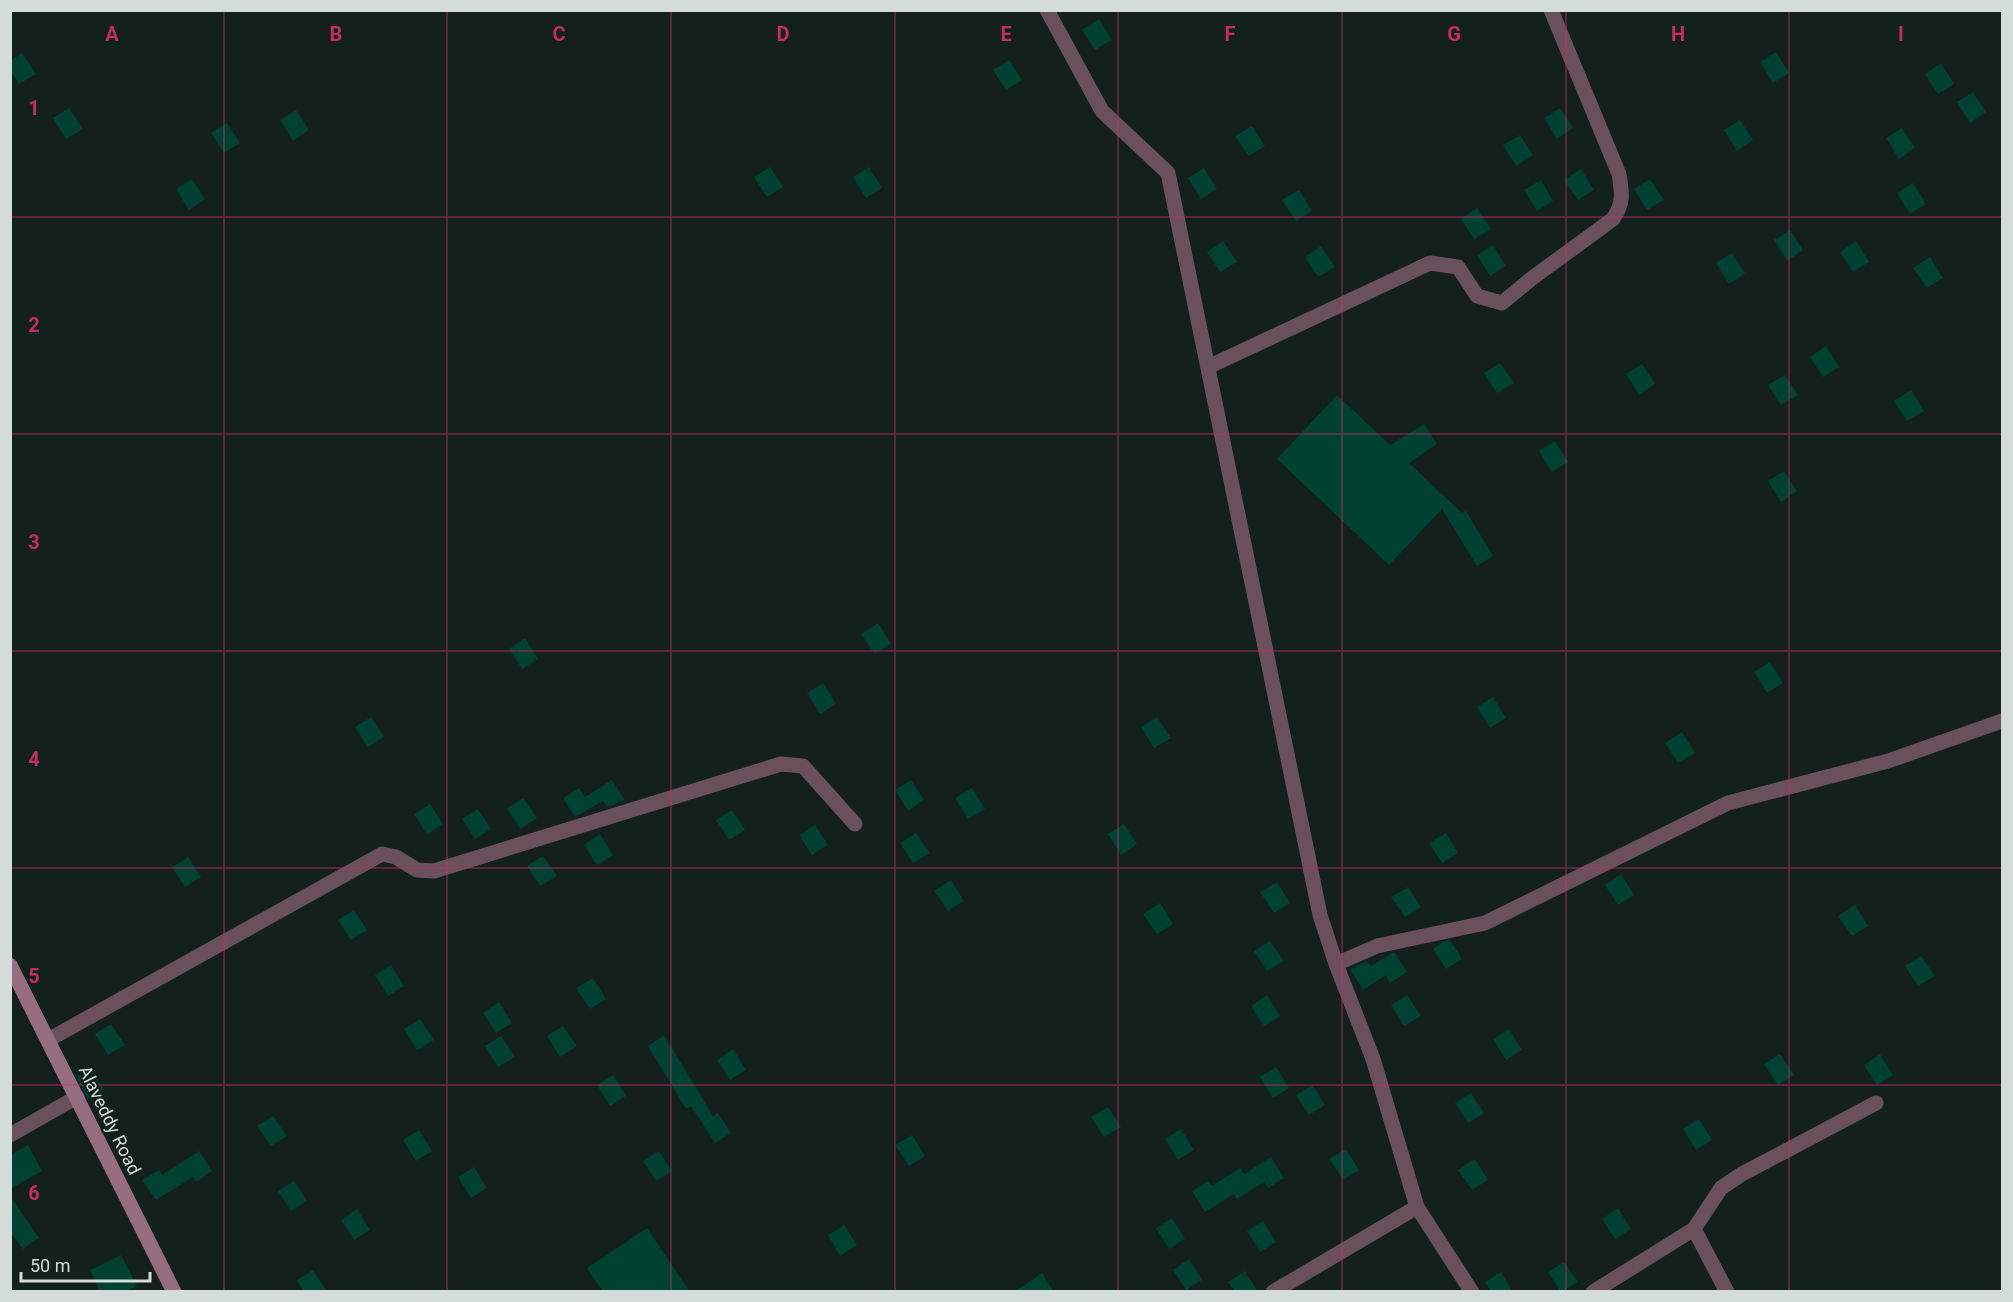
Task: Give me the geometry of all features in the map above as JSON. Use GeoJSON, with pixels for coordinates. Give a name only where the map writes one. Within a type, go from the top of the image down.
{"type":"FeatureCollection","features":[{"type":"Feature","properties":{"kind":"street"},"geometry":{"type":"LineString","coordinates":[[1047,10],[1102,111],[1168,173],[1320,915],[1336,964],[1373,1059],[1417,1207],[1472,1292]]}},
{"type":"Feature","properties":{"kind":"street"},"geometry":{"type":"LineString","coordinates":[[1208,367],[1430,263],[1458,267],[1477,296],[1502,303],[1613,219],[1621,208],[1623,196],[1619,174],[1551,10]]}},
{"type":"Feature","properties":{"kind":"street"},"geometry":{"type":"LineString","coordinates":[[1336,964],[1377,946],[1485,923],[1728,803],[1888,761],[2002,720]]}},
{"type":"Feature","properties":{"kind":"street"},"geometry":{"type":"LineString","coordinates":[[48,1040],[382,854],[396,857],[417,870],[434,871],[781,764],[803,766],[855,824]]}},
{"type":"Feature","properties":{"kind":"street","name":"Alaveddy Road"},"geometry":{"type":"LineString","coordinates":[[10,965],[174,1292]]}},
{"type":"Feature","properties":{"kind":"street"},"geometry":{"type":"LineString","coordinates":[[10,1135],[77,1097]]}},
{"type":"Feature","properties":{"kind":"street"},"geometry":{"type":"LineString","coordinates":[[1593,1292],[1694,1229],[1721,1188],[1728,1183],[1876,1102]]}},
{"type":"Feature","properties":{"kind":"street"},"geometry":{"type":"LineString","coordinates":[[1273,1292],[1417,1207]]}},
{"type":"Feature","properties":{"kind":"street"},"geometry":{"type":"LineString","coordinates":[[1694,1229],[1727,1292]]}},
{"type":"Feature","properties":{"kind":"building"},"geometry":{"type":"Polygon","coordinates":[[[1099,19],[1112,40],[1095,50],[1082,30],[1099,19]]]}},
{"type":"Feature","properties":{"kind":"building"},"geometry":{"type":"Polygon","coordinates":[[[1776,52],[1789,73],[1773,83],[1760,62],[1776,52]]]}},
{"type":"Feature","properties":{"kind":"building"},"geometry":{"type":"Polygon","coordinates":[[[22,53],[36,74],[19,84],[10,70],[10,61],[22,53]]]}},
{"type":"Feature","properties":{"kind":"building"},"geometry":{"type":"Polygon","coordinates":[[[1009,60],[1022,80],[1006,90],[993,70],[1009,60]]]}},
{"type":"Feature","properties":{"kind":"building"},"geometry":{"type":"Polygon","coordinates":[[[1941,63],[1954,84],[1938,94],[1925,74],[1941,63]]]}},
{"type":"Feature","properties":{"kind":"building"},"geometry":{"type":"Polygon","coordinates":[[[1973,92],[1986,112],[1970,123],[1957,102],[1973,92]]]}},
{"type":"Feature","properties":{"kind":"building"},"geometry":{"type":"Polygon","coordinates":[[[69,108],[83,129],[66,139],[53,118],[69,108]]]}},
{"type":"Feature","properties":{"kind":"building"},"geometry":{"type":"Polygon","coordinates":[[[1560,108],[1573,128],[1557,139],[1544,118],[1560,108]]]}},
{"type":"Feature","properties":{"kind":"building"},"geometry":{"type":"Polygon","coordinates":[[[296,110],[309,130],[293,141],[280,120],[296,110]]]}},
{"type":"Feature","properties":{"kind":"building"},"geometry":{"type":"Polygon","coordinates":[[[1740,120],[1753,140],[1737,151],[1724,130],[1740,120]]]}},
{"type":"Feature","properties":{"kind":"building"},"geometry":{"type":"Polygon","coordinates":[[[227,123],[240,143],[224,153],[211,133],[227,123]]]}},
{"type":"Feature","properties":{"kind":"building"},"geometry":{"type":"Polygon","coordinates":[[[1252,126],[1265,146],[1249,156],[1235,136],[1252,126]]]}},
{"type":"Feature","properties":{"kind":"building"},"geometry":{"type":"Polygon","coordinates":[[[1902,128],[1915,148],[1899,159],[1886,138],[1902,128]]]}},
{"type":"Feature","properties":{"kind":"building"},"geometry":{"type":"Polygon","coordinates":[[[1520,135],[1533,155],[1516,166],[1503,145],[1520,135]]]}},
{"type":"Feature","properties":{"kind":"building"},"geometry":{"type":"Polygon","coordinates":[[[770,167],[783,187],[767,197],[754,177],[770,167]]]}},
{"type":"Feature","properties":{"kind":"building"},"geometry":{"type":"Polygon","coordinates":[[[869,167],[882,188],[866,198],[853,177],[869,167]]]}},
{"type":"Feature","properties":{"kind":"building"},"geometry":{"type":"Polygon","coordinates":[[[1204,168],[1217,189],[1201,199],[1188,178],[1204,168]]]}},
{"type":"Feature","properties":{"kind":"building"},"geometry":{"type":"Polygon","coordinates":[[[1581,169],[1594,190],[1578,200],[1564,180],[1581,169]]]}},
{"type":"Feature","properties":{"kind":"building"},"geometry":{"type":"Polygon","coordinates":[[[192,179],[205,199],[189,210],[176,189],[192,179]]]}},
{"type":"Feature","properties":{"kind":"building"},"geometry":{"type":"Polygon","coordinates":[[[1650,179],[1664,200],[1647,210],[1634,189],[1650,179]]]}},
{"type":"Feature","properties":{"kind":"building"},"geometry":{"type":"Polygon","coordinates":[[[1541,180],[1553,201],[1537,211],[1524,190],[1541,180]]]}},
{"type":"Feature","properties":{"kind":"building"},"geometry":{"type":"Polygon","coordinates":[[[1913,183],[1926,204],[1910,214],[1897,193],[1913,183]]]}},
{"type":"Feature","properties":{"kind":"building"},"geometry":{"type":"Polygon","coordinates":[[[1299,190],[1312,211],[1296,221],[1282,200],[1299,190]]]}},
{"type":"Feature","properties":{"kind":"building"},"geometry":{"type":"Polygon","coordinates":[[[1477,208],[1491,229],[1474,239],[1461,219],[1477,208]]]}},
{"type":"Feature","properties":{"kind":"building"},"geometry":{"type":"Polygon","coordinates":[[[1790,230],[1803,250],[1787,261],[1774,240],[1790,230]]]}},
{"type":"Feature","properties":{"kind":"building"},"geometry":{"type":"Polygon","coordinates":[[[1223,241],[1237,262],[1220,272],[1207,252],[1223,241]]]}},
{"type":"Feature","properties":{"kind":"building"},"geometry":{"type":"Polygon","coordinates":[[[1856,241],[1869,262],[1853,272],[1840,252],[1856,241]]]}},
{"type":"Feature","properties":{"kind":"building"},"geometry":{"type":"Polygon","coordinates":[[[1493,245],[1506,266],[1490,276],[1477,255],[1493,245]]]}},
{"type":"Feature","properties":{"kind":"building"},"geometry":{"type":"Polygon","coordinates":[[[1321,246],[1335,267],[1318,277],[1305,257],[1321,246]]]}},
{"type":"Feature","properties":{"kind":"building"},"geometry":{"type":"Polygon","coordinates":[[[1732,253],[1745,273],[1729,284],[1716,263],[1732,253]]]}},
{"type":"Feature","properties":{"kind":"building"},"geometry":{"type":"Polygon","coordinates":[[[1930,257],[1943,278],[1927,288],[1913,268],[1930,257]]]}},
{"type":"Feature","properties":{"kind":"building"},"geometry":{"type":"Polygon","coordinates":[[[1826,346],[1839,367],[1823,377],[1810,357],[1826,346]]]}},
{"type":"Feature","properties":{"kind":"building"},"geometry":{"type":"Polygon","coordinates":[[[1500,363],[1514,383],[1497,393],[1484,373],[1500,363]]]}},
{"type":"Feature","properties":{"kind":"building"},"geometry":{"type":"Polygon","coordinates":[[[1642,364],[1655,384],[1639,395],[1626,374],[1642,364]]]}},
{"type":"Feature","properties":{"kind":"building"},"geometry":{"type":"Polygon","coordinates":[[[1785,375],[1798,395],[1781,405],[1768,385],[1785,375]]]}},
{"type":"Feature","properties":{"kind":"building"},"geometry":{"type":"Polygon","coordinates":[[[1911,390],[1924,411],[1907,421],[1894,401],[1911,390]]]}},
{"type":"Feature","properties":{"kind":"building"},"geometry":{"type":"Polygon","coordinates":[[[1337,395],[1390,445],[1424,424],[1437,444],[1409,463],[1462,513],[1466,511],[1493,556],[1477,566],[1442,509],[1389,565],[1277,459],[1337,395]]]}},
{"type":"Feature","properties":{"kind":"building"},"geometry":{"type":"Polygon","coordinates":[[[1555,441],[1568,462],[1552,472],[1539,451],[1555,441]]]}},
{"type":"Feature","properties":{"kind":"building"},"geometry":{"type":"Polygon","coordinates":[[[1784,471],[1797,491],[1781,502],[1768,481],[1784,471]]]}},
{"type":"Feature","properties":{"kind":"building"},"geometry":{"type":"Polygon","coordinates":[[[878,623],[891,644],[875,654],[861,634],[878,623]]]}},
{"type":"Feature","properties":{"kind":"building"},"geometry":{"type":"Polygon","coordinates":[[[525,638],[538,659],[522,669],[509,649],[525,638]]]}},
{"type":"Feature","properties":{"kind":"building"},"geometry":{"type":"Polygon","coordinates":[[[1770,662],[1783,683],[1767,693],[1754,672],[1770,662]]]}},
{"type":"Feature","properties":{"kind":"building"},"geometry":{"type":"Polygon","coordinates":[[[823,683],[836,704],[820,714],[807,693],[823,683]]]}},
{"type":"Feature","properties":{"kind":"building"},"geometry":{"type":"Polygon","coordinates":[[[1493,697],[1506,718],[1490,728],[1477,707],[1493,697]]]}},
{"type":"Feature","properties":{"kind":"building"},"geometry":{"type":"Polygon","coordinates":[[[371,717],[384,737],[368,747],[355,727],[371,717]]]}},
{"type":"Feature","properties":{"kind":"building"},"geometry":{"type":"Polygon","coordinates":[[[1157,717],[1171,738],[1154,748],[1141,727],[1157,717]]]}},
{"type":"Feature","properties":{"kind":"building"},"geometry":{"type":"Polygon","coordinates":[[[1682,732],[1695,753],[1678,763],[1665,743],[1682,732]]]}},
{"type":"Feature","properties":{"kind":"building"},"geometry":{"type":"Polygon","coordinates":[[[612,780],[625,800],[607,807],[603,801],[575,817],[563,798],[579,788],[585,797],[612,780]]]}},
{"type":"Feature","properties":{"kind":"building"},"geometry":{"type":"Polygon","coordinates":[[[911,780],[924,800],[908,811],[895,790],[911,780]]]}},
{"type":"Feature","properties":{"kind":"building"},"geometry":{"type":"Polygon","coordinates":[[[972,788],[985,809],[968,819],[955,798],[972,788]]]}},
{"type":"Feature","properties":{"kind":"building"},"geometry":{"type":"Polygon","coordinates":[[[523,798],[537,818],[520,829],[507,808],[523,798]]]}},
{"type":"Feature","properties":{"kind":"building"},"geometry":{"type":"Polygon","coordinates":[[[430,804],[443,824],[427,835],[414,814],[430,804]]]}},
{"type":"Feature","properties":{"kind":"building"},"geometry":{"type":"Polygon","coordinates":[[[478,809],[491,829],[475,839],[462,819],[478,809]]]}},
{"type":"Feature","properties":{"kind":"building"},"geometry":{"type":"Polygon","coordinates":[[[732,810],[745,830],[729,840],[716,820],[732,810]]]}},
{"type":"Feature","properties":{"kind":"building"},"geometry":{"type":"Polygon","coordinates":[[[1124,824],[1137,844],[1121,855],[1108,834],[1124,824]]]}},
{"type":"Feature","properties":{"kind":"building"},"geometry":{"type":"Polygon","coordinates":[[[815,825],[828,845],[812,855],[799,835],[815,825]]]}},
{"type":"Feature","properties":{"kind":"building"},"geometry":{"type":"Polygon","coordinates":[[[916,833],[930,853],[913,863],[900,843],[916,833]]]}},
{"type":"Feature","properties":{"kind":"building"},"geometry":{"type":"Polygon","coordinates":[[[1446,833],[1458,853],[1442,863],[1429,843],[1446,833]]]}},
{"type":"Feature","properties":{"kind":"building"},"geometry":{"type":"Polygon","coordinates":[[[600,834],[613,855],[597,865],[584,845],[600,834]]]}},
{"type":"Feature","properties":{"kind":"building"},"geometry":{"type":"Polygon","coordinates":[[[543,856],[557,876],[540,886],[527,866],[543,856]]]}},
{"type":"Feature","properties":{"kind":"building"},"geometry":{"type":"Polygon","coordinates":[[[188,857],[201,877],[185,887],[172,867],[188,857]]]}},
{"type":"Feature","properties":{"kind":"building"},"geometry":{"type":"Polygon","coordinates":[[[1621,874],[1634,895],[1618,905],[1605,885],[1621,874]]]}},
{"type":"Feature","properties":{"kind":"building"},"geometry":{"type":"Polygon","coordinates":[[[951,880],[964,901],[948,911],[934,891],[951,880]]]}},
{"type":"Feature","properties":{"kind":"building"},"geometry":{"type":"Polygon","coordinates":[[[1277,882],[1290,903],[1274,913],[1260,892],[1277,882]]]}},
{"type":"Feature","properties":{"kind":"building"},"geometry":{"type":"Polygon","coordinates":[[[1408,887],[1421,907],[1405,917],[1391,897],[1408,887]]]}},
{"type":"Feature","properties":{"kind":"building"},"geometry":{"type":"Polygon","coordinates":[[[1160,903],[1173,924],[1157,934],[1143,914],[1160,903]]]}},
{"type":"Feature","properties":{"kind":"building"},"geometry":{"type":"Polygon","coordinates":[[[1855,905],[1868,926],[1852,936],[1838,916],[1855,905]]]}},
{"type":"Feature","properties":{"kind":"building"},"geometry":{"type":"Polygon","coordinates":[[[354,910],[367,930],[351,940],[338,920],[354,910]]]}},
{"type":"Feature","properties":{"kind":"building"},"geometry":{"type":"Polygon","coordinates":[[[1450,940],[1462,959],[1446,969],[1433,949],[1450,940]]]}},
{"type":"Feature","properties":{"kind":"building"},"geometry":{"type":"Polygon","coordinates":[[[1270,941],[1284,961],[1267,971],[1254,951],[1270,941]]]}},
{"type":"Feature","properties":{"kind":"building"},"geometry":{"type":"Polygon","coordinates":[[[1394,952],[1407,972],[1390,983],[1386,975],[1363,990],[1350,969],[1367,961],[1371,966],[1394,952]]]}},
{"type":"Feature","properties":{"kind":"building"},"geometry":{"type":"Polygon","coordinates":[[[1921,956],[1935,976],[1918,986],[1905,966],[1921,956]]]}},
{"type":"Feature","properties":{"kind":"building"},"geometry":{"type":"Polygon","coordinates":[[[391,965],[404,986],[388,996],[375,975],[391,965]]]}},
{"type":"Feature","properties":{"kind":"building"},"geometry":{"type":"Polygon","coordinates":[[[593,978],[606,999],[590,1009],[576,988],[593,978]]]}},
{"type":"Feature","properties":{"kind":"building"},"geometry":{"type":"Polygon","coordinates":[[[1267,995],[1280,1016],[1264,1026],[1251,1006],[1267,995]]]}},
{"type":"Feature","properties":{"kind":"building"},"geometry":{"type":"Polygon","coordinates":[[[1407,995],[1421,1016],[1404,1026],[1391,1005],[1407,995]]]}},
{"type":"Feature","properties":{"kind":"building"},"geometry":{"type":"Polygon","coordinates":[[[499,1002],[512,1023],[496,1033],[483,1013],[499,1002]]]}},
{"type":"Feature","properties":{"kind":"building"},"geometry":{"type":"Polygon","coordinates":[[[420,1019],[434,1040],[417,1050],[404,1029],[420,1019]]]}},
{"type":"Feature","properties":{"kind":"building"},"geometry":{"type":"Polygon","coordinates":[[[111,1024],[125,1045],[108,1055],[95,1034],[111,1024]]]}},
{"type":"Feature","properties":{"kind":"building"},"geometry":{"type":"Polygon","coordinates":[[[563,1026],[577,1046],[560,1057],[547,1036],[563,1026]]]}},
{"type":"Feature","properties":{"kind":"building"},"geometry":{"type":"Polygon","coordinates":[[[1509,1029],[1522,1050],[1506,1060],[1493,1039],[1509,1029]]]}},
{"type":"Feature","properties":{"kind":"building"},"geometry":{"type":"Polygon","coordinates":[[[664,1035],[713,1116],[718,1113],[731,1133],[715,1143],[691,1106],[686,1109],[648,1046],[664,1035]]]}},
{"type":"Feature","properties":{"kind":"building"},"geometry":{"type":"Polygon","coordinates":[[[501,1036],[515,1057],[498,1067],[485,1046],[501,1036]]]}},
{"type":"Feature","properties":{"kind":"building"},"geometry":{"type":"Polygon","coordinates":[[[733,1049],[746,1070],[730,1080],[717,1060],[733,1049]]]}},
{"type":"Feature","properties":{"kind":"building"},"geometry":{"type":"Polygon","coordinates":[[[1780,1054],[1794,1075],[1778,1085],[1764,1064],[1780,1054]]]}},
{"type":"Feature","properties":{"kind":"building"},"geometry":{"type":"Polygon","coordinates":[[[1880,1054],[1893,1075],[1877,1085],[1864,1065],[1880,1054]]]}},
{"type":"Feature","properties":{"kind":"building"},"geometry":{"type":"Polygon","coordinates":[[[1276,1067],[1289,1088],[1273,1098],[1260,1077],[1276,1067]]]}},
{"type":"Feature","properties":{"kind":"building"},"geometry":{"type":"Polygon","coordinates":[[[90,1068],[104,1089],[88,1099],[77,1077],[90,1068]]]}},
{"type":"Feature","properties":{"kind":"building"},"geometry":{"type":"Polygon","coordinates":[[[613,1075],[626,1096],[610,1106],[597,1085],[613,1075]]]}},
{"type":"Feature","properties":{"kind":"building"},"geometry":{"type":"Polygon","coordinates":[[[1312,1085],[1325,1105],[1309,1115],[1296,1095],[1312,1085]]]}},
{"type":"Feature","properties":{"kind":"building"},"geometry":{"type":"Polygon","coordinates":[[[1471,1093],[1484,1113],[1468,1123],[1455,1103],[1471,1093]]]}},
{"type":"Feature","properties":{"kind":"building"},"geometry":{"type":"Polygon","coordinates":[[[1108,1107],[1121,1127],[1104,1137],[1091,1117],[1108,1107]]]}},
{"type":"Feature","properties":{"kind":"building"},"geometry":{"type":"Polygon","coordinates":[[[273,1116],[287,1136],[271,1146],[257,1126],[273,1116]]]}},
{"type":"Feature","properties":{"kind":"building"},"geometry":{"type":"Polygon","coordinates":[[[1699,1119],[1712,1140],[1696,1150],[1683,1129],[1699,1119]]]}},
{"type":"Feature","properties":{"kind":"building"},"geometry":{"type":"Polygon","coordinates":[[[1181,1129],[1194,1150],[1178,1160],[1165,1139],[1181,1129]]]}},
{"type":"Feature","properties":{"kind":"building"},"geometry":{"type":"Polygon","coordinates":[[[419,1130],[432,1151],[416,1161],[403,1140],[419,1130]]]}},
{"type":"Feature","properties":{"kind":"building"},"geometry":{"type":"Polygon","coordinates":[[[912,1135],[925,1156],[909,1166],[895,1145],[912,1135]]]}},
{"type":"Feature","properties":{"kind":"building"},"geometry":{"type":"Polygon","coordinates":[[[28,1145],[42,1171],[10,1189],[10,1155],[28,1145]]]}},
{"type":"Feature","properties":{"kind":"building"},"geometry":{"type":"Polygon","coordinates":[[[1346,1149],[1359,1170],[1343,1180],[1329,1159],[1346,1149]]]}},
{"type":"Feature","properties":{"kind":"building"},"geometry":{"type":"Polygon","coordinates":[[[199,1151],[212,1171],[196,1182],[193,1177],[156,1200],[142,1180],[159,1170],[162,1175],[199,1151]]]}},
{"type":"Feature","properties":{"kind":"building"},"geometry":{"type":"Polygon","coordinates":[[[659,1151],[672,1171],[656,1181],[643,1161],[659,1151]]]}},
{"type":"Feature","properties":{"kind":"building"},"geometry":{"type":"Polygon","coordinates":[[[1271,1157],[1284,1178],[1268,1188],[1264,1182],[1237,1199],[1234,1194],[1205,1212],[1192,1191],[1208,1181],[1212,1186],[1240,1168],[1244,1174],[1271,1157]]]}},
{"type":"Feature","properties":{"kind":"building"},"geometry":{"type":"Polygon","coordinates":[[[1475,1159],[1488,1180],[1472,1190],[1458,1170],[1475,1159]]]}},
{"type":"Feature","properties":{"kind":"building"},"geometry":{"type":"Polygon","coordinates":[[[474,1167],[487,1188],[471,1198],[458,1177],[474,1167]]]}},
{"type":"Feature","properties":{"kind":"building"},"geometry":{"type":"Polygon","coordinates":[[[294,1181],[307,1201],[291,1211],[278,1191],[294,1181]]]}},
{"type":"Feature","properties":{"kind":"building"},"geometry":{"type":"Polygon","coordinates":[[[10,1196],[39,1238],[23,1249],[10,1232],[10,1196]]]}},
{"type":"Feature","properties":{"kind":"building"},"geometry":{"type":"Polygon","coordinates":[[[1618,1208],[1631,1229],[1615,1239],[1602,1219],[1618,1208]]]}},
{"type":"Feature","properties":{"kind":"building"},"geometry":{"type":"Polygon","coordinates":[[[357,1209],[370,1230],[354,1240],[341,1220],[357,1209]]]}},
{"type":"Feature","properties":{"kind":"building"},"geometry":{"type":"Polygon","coordinates":[[[1172,1218],[1185,1239],[1169,1249],[1156,1228],[1172,1218]]]}},
{"type":"Feature","properties":{"kind":"building"},"geometry":{"type":"Polygon","coordinates":[[[1263,1221],[1276,1242],[1260,1252],[1247,1231],[1263,1221]]]}},
{"type":"Feature","properties":{"kind":"building"},"geometry":{"type":"Polygon","coordinates":[[[844,1225],[857,1245],[840,1256],[828,1235],[844,1225]]]}},
{"type":"Feature","properties":{"kind":"building"},"geometry":{"type":"Polygon","coordinates":[[[647,1228],[690,1292],[603,1292],[587,1268],[647,1228]]]}},
{"type":"Feature","properties":{"kind":"building"},"geometry":{"type":"Polygon","coordinates":[[[121,1255],[137,1286],[125,1292],[100,1292],[90,1270],[121,1255]]]}},
{"type":"Feature","properties":{"kind":"building"},"geometry":{"type":"Polygon","coordinates":[[[1189,1259],[1202,1280],[1186,1290],[1173,1270],[1189,1259]]]}},
{"type":"Feature","properties":{"kind":"building"},"geometry":{"type":"Polygon","coordinates":[[[1564,1262],[1578,1282],[1561,1292],[1548,1272],[1564,1262]]]}},
{"type":"Feature","properties":{"kind":"building"},"geometry":{"type":"Polygon","coordinates":[[[313,1270],[327,1292],[304,1292],[297,1280],[313,1270]]]}},
{"type":"Feature","properties":{"kind":"building"},"geometry":{"type":"Polygon","coordinates":[[[1245,1271],[1258,1292],[1235,1292],[1228,1282],[1245,1271]]]}},
{"type":"Feature","properties":{"kind":"building"},"geometry":{"type":"Polygon","coordinates":[[[1501,1272],[1513,1292],[1491,1292],[1485,1282],[1501,1272]]]}},
{"type":"Feature","properties":{"kind":"building"},"geometry":{"type":"Polygon","coordinates":[[[1042,1273],[1054,1292],[1014,1292],[1042,1273]]]}}]}
